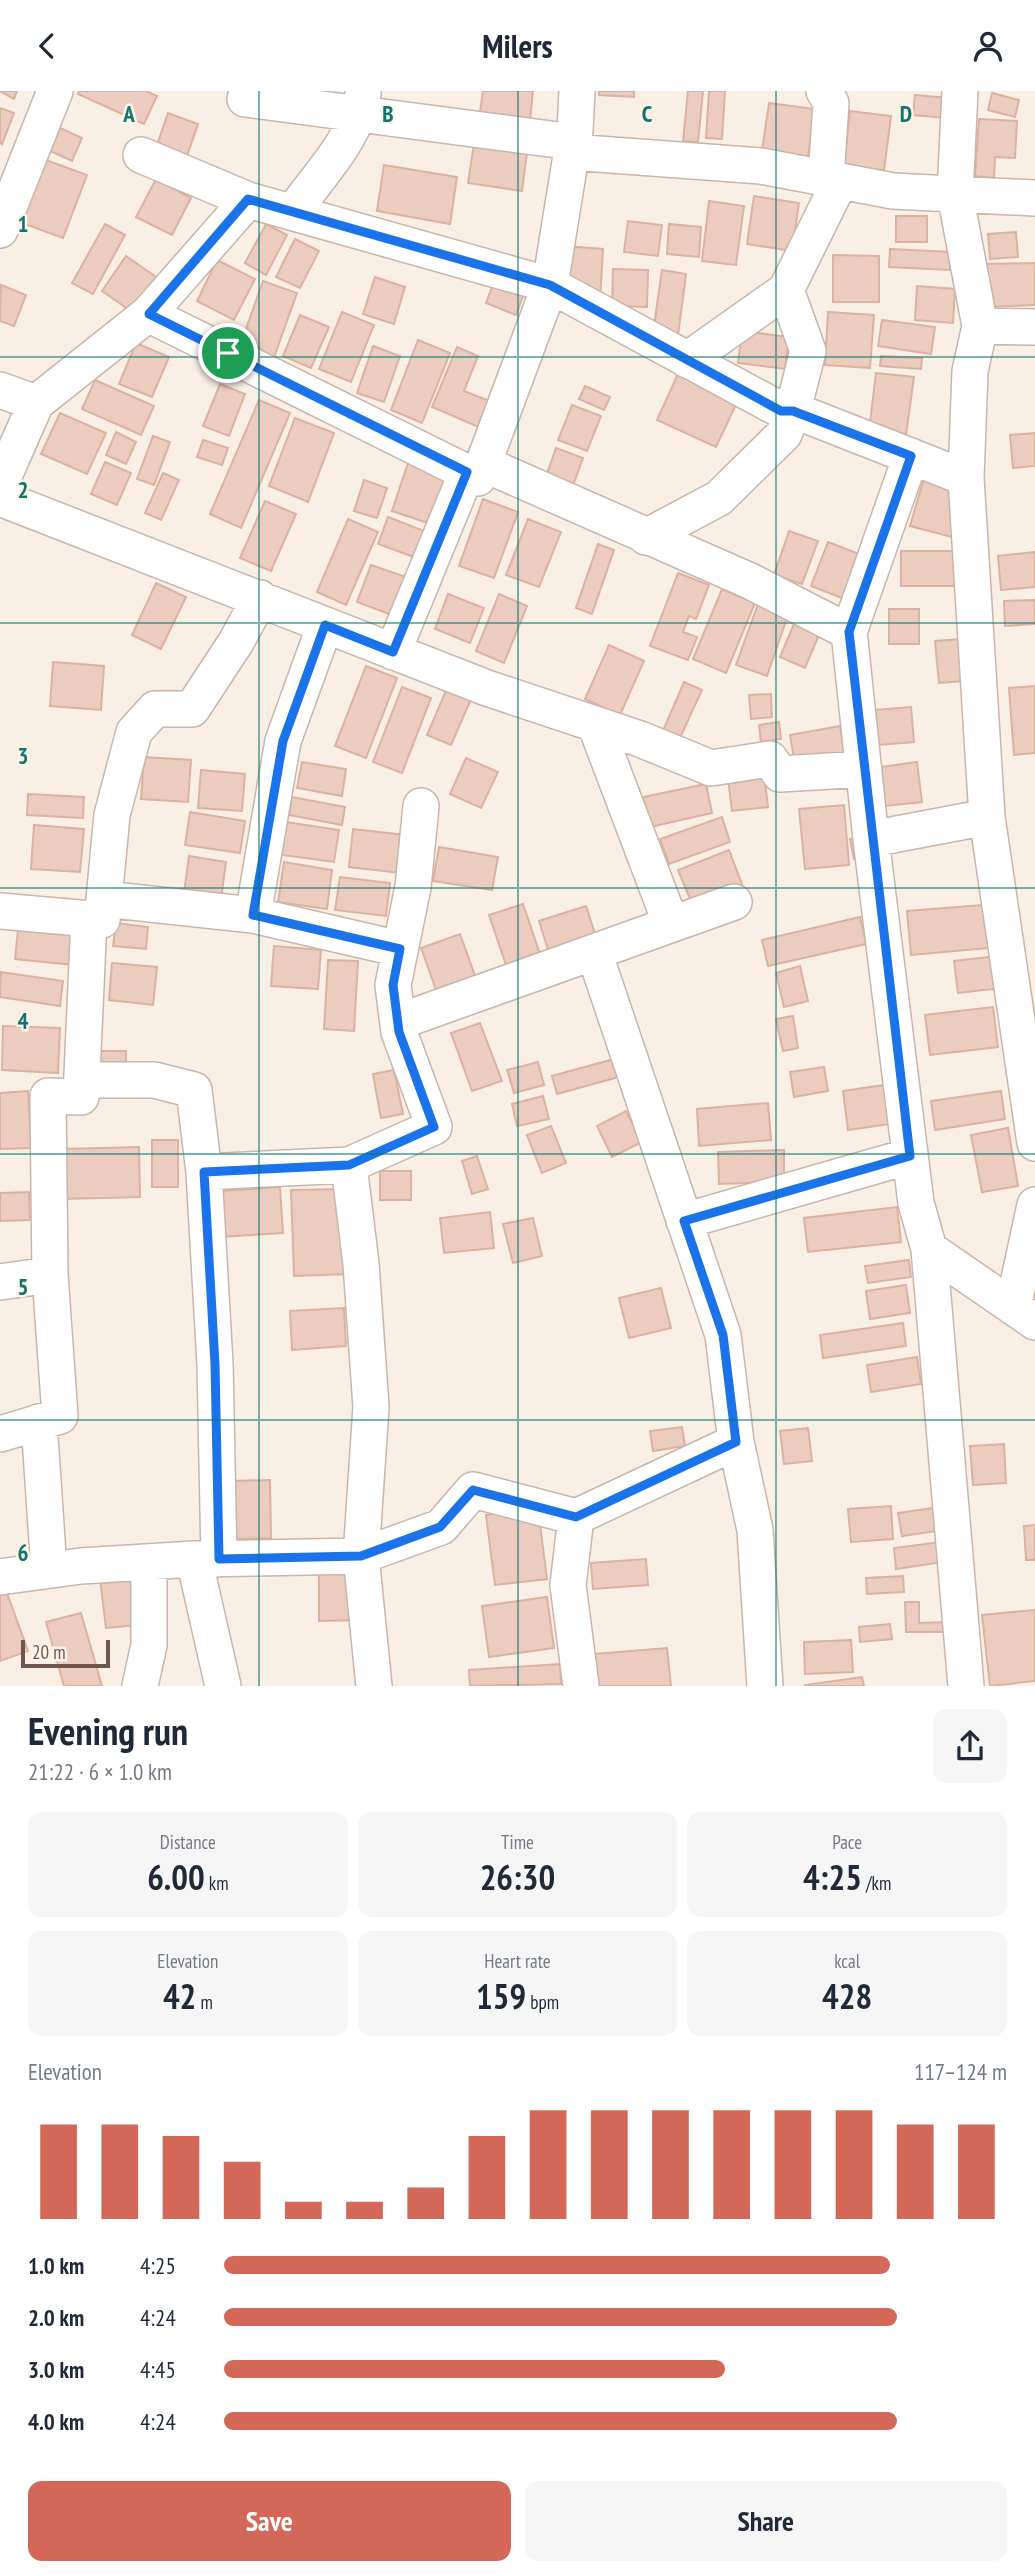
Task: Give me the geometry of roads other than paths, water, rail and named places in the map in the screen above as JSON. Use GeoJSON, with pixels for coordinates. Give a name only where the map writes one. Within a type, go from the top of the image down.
{"type":"FeatureCollection","features":[{"type":"Feature","properties":{"kind":"street"},"geometry":{"type":"LineString","coordinates":[[0,230],[55,91]]}},
{"type":"Feature","properties":{"kind":"street"},"geometry":{"type":"LineString","coordinates":[[393,652],[475,468],[550,285],[572,147],[577,91]]}},
{"type":"Feature","properties":{"kind":"street"},"geometry":{"type":"LineString","coordinates":[[687,360],[786,290],[833,179],[831,103],[824,91]]}},
{"type":"Feature","properties":{"kind":"street"},"geometry":{"type":"LineString","coordinates":[[960,91],[954,194],[981,326],[970,371],[966,478],[987,817],[1035,1143]]}},
{"type":"Feature","properties":{"kind":"street"},"geometry":{"type":"LineString","coordinates":[[244,99],[362,103],[572,147],[761,166],[892,191],[1035,198]]}},
{"type":"Feature","properties":{"kind":"street"},"geometry":{"type":"LineString","coordinates":[[293,212],[362,103]]}},
{"type":"Feature","properties":{"kind":"street"},"geometry":{"type":"LineString","coordinates":[[141,155],[248,199],[550,285],[781,411],[793,411],[966,478]]}},
{"type":"Feature","properties":{"kind":"street"},"geometry":{"type":"LineString","coordinates":[[0,485],[36,404],[149,314],[248,199]]}},
{"type":"Feature","properties":{"kind":"street"},"geometry":{"type":"LineString","coordinates":[[646,537],[719,498],[784,434],[793,411],[807,351],[786,290]]}},
{"type":"Feature","properties":{"kind":"street"},"geometry":{"type":"LineString","coordinates":[[149,314],[475,468],[750,581],[849,632]]}},
{"type":"Feature","properties":{"kind":"street"},"geometry":{"type":"LineString","coordinates":[[981,326],[1035,327]]}},
{"type":"Feature","properties":{"kind":"street"},"geometry":{"type":"LineString","coordinates":[[0,390],[36,404]]}},
{"type":"Feature","properties":{"kind":"street"},"geometry":{"type":"LineString","coordinates":[[911,456],[849,632],[916,1203],[929,1248],[966,1686]]}},
{"type":"Feature","properties":{"kind":"street"},"geometry":{"type":"LineString","coordinates":[[0,498],[393,652],[710,768],[770,759],[780,774],[864,769]]}},
{"type":"Feature","properties":{"kind":"street"},"geometry":{"type":"LineString","coordinates":[[0,1434],[60,1416],[50,1275],[48,1096],[81,1097],[97,909],[113,815],[134,731],[155,709],[192,709],[236,642],[260,598]]}},
{"type":"Feature","properties":{"kind":"street"},"geometry":{"type":"LineString","coordinates":[[253,915],[283,741],[325,625]]}},
{"type":"Feature","properties":{"kind":"street"},"geometry":{"type":"LineString","coordinates":[[595,724],[671,925]]}},
{"type":"Feature","properties":{"kind":"street"},"geometry":{"type":"LineString","coordinates":[[204,1172],[349,1165],[434,1127],[398,1022],[393,985],[413,887],[421,806]]}},
{"type":"Feature","properties":{"kind":"street"},"geometry":{"type":"LineString","coordinates":[[872,839],[987,817]]}},
{"type":"Feature","properties":{"kind":"street"},"geometry":{"type":"LineString","coordinates":[[398,1022],[734,902]]}},
{"type":"Feature","properties":{"kind":"street"},"geometry":{"type":"LineString","coordinates":[[0,911],[97,909],[253,915],[400,949]]}},
{"type":"Feature","properties":{"kind":"street"},"geometry":{"type":"LineString","coordinates":[[594,952],[723,1335],[736,1442],[755,1530],[765,1686]]}},
{"type":"Feature","properties":{"kind":"street"},"geometry":{"type":"LineString","coordinates":[[82,1080],[154,1080],[194,1090],[204,1172],[215,1364],[206,1559],[223,1686]]}},
{"type":"Feature","properties":{"kind":"street"},"geometry":{"type":"LineString","coordinates":[[684,1221],[910,1156]]}},
{"type":"Feature","properties":{"kind":"street"},"geometry":{"type":"LineString","coordinates":[[349,1165],[361,1264],[371,1406],[361,1556],[374,1686]]}},
{"type":"Feature","properties":{"kind":"street"},"geometry":{"type":"LineString","coordinates":[[929,1248],[1024,1315],[1035,1205]]}},
{"type":"Feature","properties":{"kind":"street"},"geometry":{"type":"LineString","coordinates":[[0,1282],[50,1275]]}},
{"type":"Feature","properties":{"kind":"street"},"geometry":{"type":"LineString","coordinates":[[39,1422],[49,1570]]}},
{"type":"Feature","properties":{"kind":"street"},"geometry":{"type":"LineString","coordinates":[[0,1577],[149,1562],[361,1556],[440,1527],[473,1490],[576,1517],[736,1442]]}},
{"type":"Feature","properties":{"kind":"street"},"geometry":{"type":"LineString","coordinates":[[576,1517],[568,1585],[581,1686]]}},
{"type":"Feature","properties":{"kind":"street"},"geometry":{"type":"LineString","coordinates":[[140,1686],[149,1645],[149,1562]]}}]}
